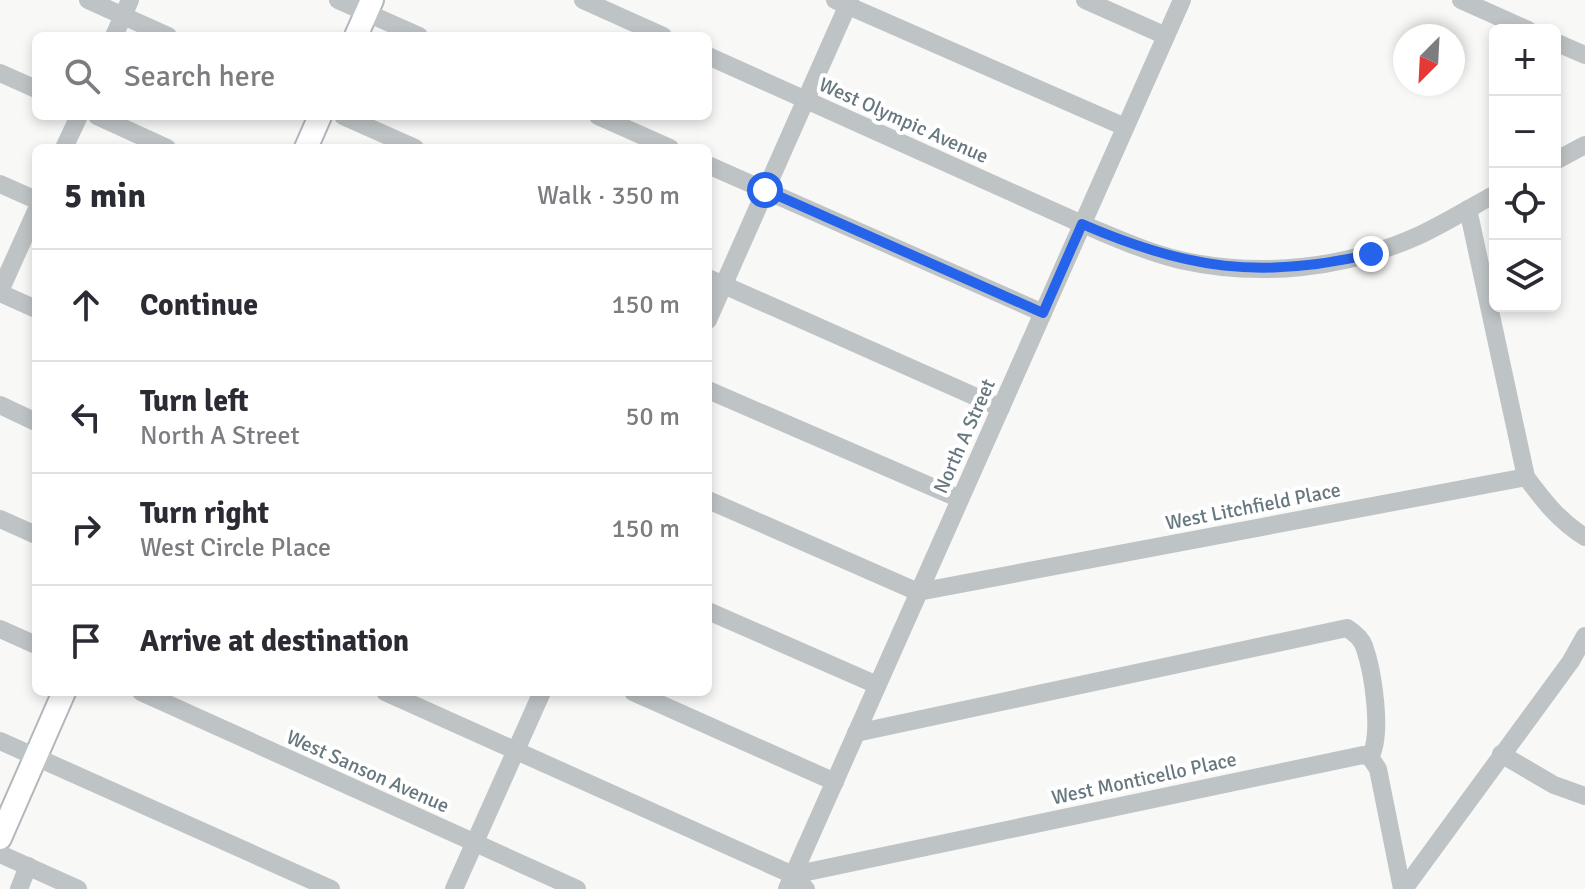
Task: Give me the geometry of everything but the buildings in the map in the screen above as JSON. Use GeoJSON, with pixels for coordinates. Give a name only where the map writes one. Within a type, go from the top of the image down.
{"type":"FeatureCollection","features":[{"type":"Feature","properties":{"kind":"main road"},"geometry":{"type":"LineString","coordinates":[[358,32],[369,6]]}},
{"type":"Feature","properties":{"kind":"main road"},"geometry":{"type":"LineString","coordinates":[[308,144],[318,120]]}},
{"type":"Feature","properties":{"kind":"main road"},"geometry":{"type":"LineString","coordinates":[[0,838],[62,696]]}},
{"type":"Feature","properties":{"kind":"street"},"geometry":{"type":"LineString","coordinates":[[88,0],[127,8],[162,32]]}},
{"type":"Feature","properties":{"kind":"street"},"geometry":{"type":"LineString","coordinates":[[338,0],[369,6],[412,32]]}},
{"type":"Feature","properties":{"kind":"street"},"geometry":{"type":"LineString","coordinates":[[583,0],[654,32]]}},
{"type":"Feature","properties":{"kind":"street"},"geometry":{"type":"LineString","coordinates":[[1085,0],[1166,36]]}},
{"type":"Feature","properties":{"kind":"street","name":"North A Street"},"geometry":{"type":"LineString","coordinates":[[795,884],[877,685],[1182,0]]}},
{"type":"Feature","properties":{"kind":"street"},"geometry":{"type":"LineString","coordinates":[[1461,0],[1515,24]]}},
{"type":"Feature","properties":{"kind":"street"},"geometry":{"type":"LineString","coordinates":[[1001,408],[716,282],[765,190],[844,2],[1125,127]]}},
{"type":"Feature","properties":{"kind":"street"},"geometry":{"type":"LineString","coordinates":[[116,32],[127,8]]}},
{"type":"Feature","properties":{"kind":"street"},"geometry":{"type":"LineString","coordinates":[[1561,45],[1585,55]]}},
{"type":"Feature","properties":{"kind":"street","name":"West Olympic Avenue"},"geometry":{"type":"LineString","coordinates":[[712,58],[1082,224],[1180,260],[1226,267],[1277,269],[1329,264],[1371,254],[1419,235],[1489,197]]}},
{"type":"Feature","properties":{"kind":"street"},"geometry":{"type":"LineString","coordinates":[[0,73],[32,87]]}},
{"type":"Feature","properties":{"kind":"street"},"geometry":{"type":"LineString","coordinates":[[66,144],[77,120]]}},
{"type":"Feature","properties":{"kind":"street"},"geometry":{"type":"LineString","coordinates":[[106,120],[158,144]]}},
{"type":"Feature","properties":{"kind":"street"},"geometry":{"type":"LineString","coordinates":[[352,120],[406,144]]}},
{"type":"Feature","properties":{"kind":"street"},"geometry":{"type":"LineString","coordinates":[[607,120],[661,144]]}},
{"type":"Feature","properties":{"kind":"street"},"geometry":{"type":"LineString","coordinates":[[1561,158],[1585,145]]}},
{"type":"Feature","properties":{"kind":"street"},"geometry":{"type":"LineString","coordinates":[[712,167],[1043,313]]}},
{"type":"Feature","properties":{"kind":"street"},"geometry":{"type":"LineString","coordinates":[[0,184],[32,198]]}},
{"type":"Feature","properties":{"kind":"street"},"geometry":{"type":"LineString","coordinates":[[1468,209],[1526,477],[1547,505],[1579,533],[1585,553]]}},
{"type":"Feature","properties":{"kind":"street"},"geometry":{"type":"LineString","coordinates":[[32,220],[0,292],[32,307]]}},
{"type":"Feature","properties":{"kind":"street"},"geometry":{"type":"LineString","coordinates":[[712,392],[960,499]]}},
{"type":"Feature","properties":{"kind":"street"},"geometry":{"type":"LineString","coordinates":[[0,405],[32,420]]}},
{"type":"Feature","properties":{"kind":"street","name":"West Litchfield Place"},"geometry":{"type":"LineString","coordinates":[[918,592],[1526,477]]}},
{"type":"Feature","properties":{"kind":"street"},"geometry":{"type":"LineString","coordinates":[[712,502],[918,592]]}},
{"type":"Feature","properties":{"kind":"street"},"geometry":{"type":"LineString","coordinates":[[0,519],[32,533]]}},
{"type":"Feature","properties":{"kind":"street"},"geometry":{"type":"LineString","coordinates":[[712,613],[877,685]]}},
{"type":"Feature","properties":{"kind":"street"},"geometry":{"type":"LineString","coordinates":[[856,733],[1347,628],[1356,633],[1364,647],[1378,736],[1370,757],[1378,769],[1403,889]]}},
{"type":"Feature","properties":{"kind":"street"},"geometry":{"type":"LineString","coordinates":[[0,629],[32,643]]}},
{"type":"Feature","properties":{"kind":"street"},"geometry":{"type":"LineString","coordinates":[[1403,889],[1571,661],[1585,636]]}},
{"type":"Feature","properties":{"kind":"street","name":"West Sanson Avenue"},"geometry":{"type":"LineString","coordinates":[[150,696],[577,889]]}},
{"type":"Feature","properties":{"kind":"street"},"geometry":{"type":"LineString","coordinates":[[394,696],[795,884]]}},
{"type":"Feature","properties":{"kind":"street"},"geometry":{"type":"LineString","coordinates":[[454,889],[540,696]]}},
{"type":"Feature","properties":{"kind":"street"},"geometry":{"type":"LineString","coordinates":[[642,696],[835,782]]}},
{"type":"Feature","properties":{"kind":"street"},"geometry":{"type":"LineString","coordinates":[[0,741],[331,889]]}},
{"type":"Feature","properties":{"kind":"street"},"geometry":{"type":"LineString","coordinates":[[1501,754],[1554,785],[1585,796]]}},
{"type":"Feature","properties":{"kind":"street","name":"West Monticello Place"},"geometry":{"type":"LineString","coordinates":[[795,884],[1353,755],[1370,757]]}},
{"type":"Feature","properties":{"kind":"street"},"geometry":{"type":"LineString","coordinates":[[0,854],[78,889]]}},
{"type":"Feature","properties":{"kind":"street"},"geometry":{"type":"LineString","coordinates":[[19,889],[28,866]]}},
{"type":"Feature","properties":{"kind":"route"},"geometry":{"type":"LineString","coordinates":[[765,190],[1043,313],[1082,224],[1180,260],[1226,267],[1277,269],[1329,264],[1371,254]]}}]}
